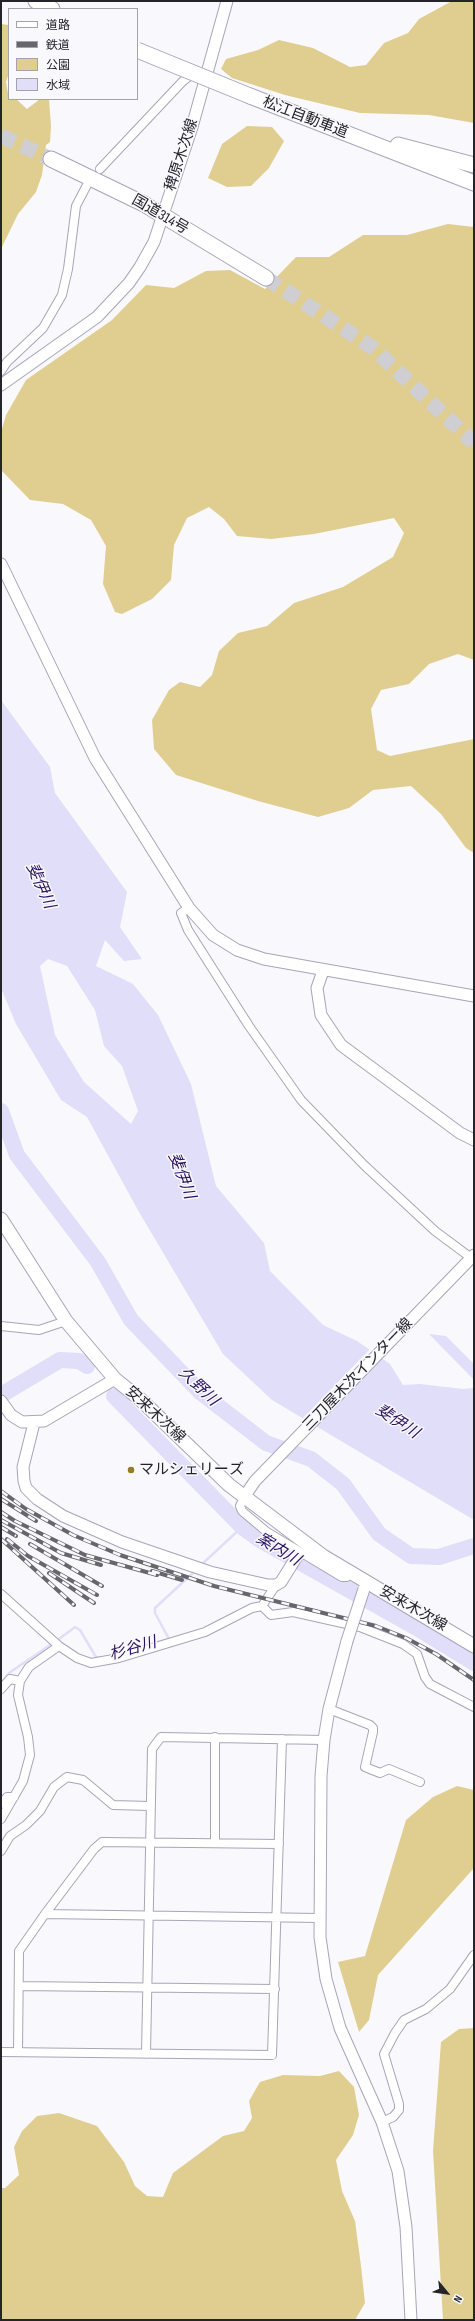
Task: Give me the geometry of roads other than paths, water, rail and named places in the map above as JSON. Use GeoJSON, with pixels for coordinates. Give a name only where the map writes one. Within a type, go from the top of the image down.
{"type":"FeatureCollection","features":[{"type":"Feature","properties":{"kind":"highway"},"geometry":{"type":"LineString","coordinates":[[36,1],[50,8]]}},
{"type":"Feature","properties":{"kind":"highway","name":"松江自動車道"},"geometry":{"type":"LineString","coordinates":[[138,50],[386,150],[474,183]]}},
{"type":"Feature","properties":{"kind":"highway"},"geometry":{"type":"LineString","coordinates":[[335,129],[474,165]]}},
{"type":"Feature","properties":{"kind":"highway"},"geometry":{"type":"LineString","coordinates":[[386,150],[474,192]]}},
{"type":"Feature","properties":{"kind":"highway","name":"国道314号"},"geometry":{"type":"LineString","coordinates":[[51,159],[163,215],[266,278]]}},
{"type":"Feature","properties":{"kind":"main road","name":"安来木次線"},"geometry":{"type":"LineString","coordinates":[[1,1218],[66,1321],[115,1379],[142,1400],[229,1485],[284,1529],[350,1572],[365,1586],[474,1646]]}},
{"type":"Feature","properties":{"kind":"street","name":"稗原木次線"},"geometry":{"type":"LineString","coordinates":[[2,383],[78,332],[112,302],[140,267],[154,242],[192,127],[227,1]]}},
{"type":"Feature","properties":{"kind":"street"},"geometry":{"type":"LineString","coordinates":[[100,169],[190,75],[196,72],[206,73]]}},
{"type":"Feature","properties":{"kind":"street"},"geometry":{"type":"LineString","coordinates":[[1,370],[7,362],[36,336],[59,300],[66,283],[76,206],[88,183]]}},
{"type":"Feature","properties":{"kind":"street"},"geometry":{"type":"LineString","coordinates":[[1,564],[95,758],[189,908],[213,935],[237,950],[264,959],[323,971],[474,996]]}},
{"type":"Feature","properties":{"kind":"street"},"geometry":{"type":"LineString","coordinates":[[189,908],[181,913],[188,930],[249,1026],[301,1100],[364,1165],[434,1231],[471,1259]]}},
{"type":"Feature","properties":{"kind":"street"},"geometry":{"type":"LineString","coordinates":[[323,971],[317,988],[321,1015],[341,1045],[460,1133],[474,1140]]}},
{"type":"Feature","properties":{"kind":"street","name":"三刀屋木次インター線"},"geometry":{"type":"LineString","coordinates":[[244,1497],[255,1481],[471,1259]]}},
{"type":"Feature","properties":{"kind":"street"},"geometry":{"type":"LineString","coordinates":[[1,1326],[39,1330],[66,1321]]}},
{"type":"Feature","properties":{"kind":"street"},"geometry":{"type":"LineString","coordinates":[[2,1402],[11,1415],[22,1422],[34,1423],[44,1421],[115,1379]]}},
{"type":"Feature","properties":{"kind":"street"},"geometry":{"type":"LineString","coordinates":[[34,1423],[23,1466],[24,1480],[31,1493],[46,1506],[63,1516],[122,1542],[210,1572],[276,1585]]}},
{"type":"Feature","properties":{"kind":"street"},"geometry":{"type":"LineString","coordinates":[[244,1497],[240,1506],[244,1514],[296,1558],[342,1577],[347,1577],[350,1572]]}},
{"type":"Feature","properties":{"kind":"street"},"geometry":{"type":"LineString","coordinates":[[1,1594],[59,1646],[82,1661],[98,1663],[205,1632],[252,1608],[262,1606],[276,1585],[281,1582],[296,1558]]}},
{"type":"Feature","properties":{"kind":"street"},"geometry":{"type":"LineString","coordinates":[[365,1586],[347,1641],[329,1709],[324,1740],[320,1918],[322,1958],[332,2006],[351,2057],[382,2122],[392,2149],[402,2193],[406,2227],[411,2320]]}},
{"type":"Feature","properties":{"kind":"street"},"geometry":{"type":"LineString","coordinates":[[262,1606],[271,1615],[293,1612],[360,1627],[403,1644],[417,1654],[425,1678],[430,1684],[474,1707]]}},
{"type":"Feature","properties":{"kind":"street"},"geometry":{"type":"LineString","coordinates":[[1,1819],[27,1773],[30,1756],[28,1737],[18,1695],[20,1681],[29,1667],[59,1646]]}},
{"type":"Feature","properties":{"kind":"street"},"geometry":{"type":"LineString","coordinates":[[1,1689],[10,1679],[20,1681]]}},
{"type":"Feature","properties":{"kind":"street"},"geometry":{"type":"LineString","coordinates":[[329,1709],[370,1725],[373,1728],[365,1767],[380,1773],[389,1769],[420,1782]]}},
{"type":"Feature","properties":{"kind":"street"},"geometry":{"type":"LineString","coordinates":[[146,2054],[152,1750],[161,1737],[324,1740]]}},
{"type":"Feature","properties":{"kind":"street"},"geometry":{"type":"LineString","coordinates":[[215,1737],[216,1844]]}},
{"type":"Feature","properties":{"kind":"street"},"geometry":{"type":"LineString","coordinates":[[1,2052],[272,2055],[282,1739]]}},
{"type":"Feature","properties":{"kind":"street"},"geometry":{"type":"LineString","coordinates":[[1,1851],[10,1836],[26,1825],[40,1811],[54,1786],[67,1777],[84,1780],[113,1804],[150,1806]]}},
{"type":"Feature","properties":{"kind":"street"},"geometry":{"type":"LineString","coordinates":[[1,1804],[7,1797],[14,1797]]}},
{"type":"Feature","properties":{"kind":"street"},"geometry":{"type":"LineString","coordinates":[[18,2052],[19,1951],[94,1849],[102,1842],[279,1844]]}},
{"type":"Feature","properties":{"kind":"street"},"geometry":{"type":"LineString","coordinates":[[45,1914],[320,1918]]}},
{"type":"Feature","properties":{"kind":"street"},"geometry":{"type":"LineString","coordinates":[[382,2122],[393,2117],[399,2110],[399,2104],[384,2054],[395,2034],[404,2020],[426,2009],[450,1989],[474,1955]]}},
{"type":"Feature","properties":{"kind":"street"},"geometry":{"type":"LineString","coordinates":[[19,1986],[275,1989]]}},
{"type":"Feature","properties":{"kind":"water","name":"斐伊川"},"geometry":{"type":"Polygon","coordinates":[[[1,700],[50,767],[55,793],[127,892],[120,927],[142,959],[124,961],[105,940],[96,966],[133,984],[158,1015],[191,1084],[216,1186],[264,1243],[270,1271],[323,1325],[357,1341],[390,1364],[403,1385],[420,1384],[463,1389],[474,1388],[474,1520],[272,1400],[223,1354],[139,1212],[87,1117],[61,1100],[16,1024],[1,988],[1,700]],[[48,959],[40,966],[55,1035],[84,1082],[131,1124],[138,1111],[122,1066],[104,1046],[95,1010],[67,966],[48,959]]]}},
{"type":"Feature","properties":{"kind":"water"},"geometry":{"type":"Polygon","coordinates":[[[429,1334],[446,1336],[474,1364],[474,1380],[429,1334]]]}},
{"type":"Feature","properties":{"kind":"waterway","name":"久野川"},"geometry":{"type":"LineString","coordinates":[[1,1111],[17,1155],[98,1262],[131,1320],[200,1392],[266,1443],[311,1459],[343,1484],[379,1534],[411,1556],[439,1557],[474,1546]]}},
{"type":"Feature","properties":{"kind":"waterway","name":"案内川"},"geometry":{"type":"LineString","coordinates":[[1,1395],[60,1360],[79,1361],[87,1366]]}},
{"type":"Feature","properties":{"kind":"waterway","name":"案内川"},"geometry":{"type":"LineString","coordinates":[[114,1396],[242,1527],[260,1540],[415,1627],[474,1663]]}},
{"type":"Feature","properties":{"kind":"waterway","name":"杉谷川"},"geometry":{"type":"LineString","coordinates":[[200,1566],[242,1527]]}},
{"type":"Feature","properties":{"kind":"waterway","name":"杉谷川"},"geometry":{"type":"LineString","coordinates":[[106,1657],[169,1639],[155,1613],[155,1608],[195,1571]]}},
{"type":"Feature","properties":{"kind":"waterway","name":"杉谷川"},"geometry":{"type":"LineString","coordinates":[[59,1639],[75,1627],[80,1630],[96,1657],[101,1658]]}},
{"type":"Feature","properties":{"kind":"waterway","name":"杉谷川"},"geometry":{"type":"LineString","coordinates":[[1,1683],[9,1673],[50,1645]]}},
{"type":"Feature","properties":{"kind":"tunnel"},"geometry":{"type":"LineString","coordinates":[[1,136],[51,159]]}},
{"type":"Feature","properties":{"kind":"tunnel"},"geometry":{"type":"LineString","coordinates":[[266,278],[373,348],[474,443]]}},
{"type":"Feature","properties":{"kind":"railway"},"geometry":{"type":"LineString","coordinates":[[1,1491],[26,1509],[73,1535],[120,1555],[214,1586],[376,1626],[406,1638],[436,1654],[474,1680]]}},
{"type":"Feature","properties":{"kind":"railway"},"geometry":{"type":"LineString","coordinates":[[1,1499],[36,1521]]}},
{"type":"Feature","properties":{"kind":"railway"},"geometry":{"type":"LineString","coordinates":[[1,1512],[15,1521],[85,1555],[157,1575]]}},
{"type":"Feature","properties":{"kind":"railway"},"geometry":{"type":"LineString","coordinates":[[1,1520],[61,1553],[101,1565]]}},
{"type":"Feature","properties":{"kind":"railway"},"geometry":{"type":"LineString","coordinates":[[1,1527],[16,1536]]}},
{"type":"Feature","properties":{"kind":"railway"},"geometry":{"type":"LineString","coordinates":[[1,1539],[74,1605]]}},
{"type":"Feature","properties":{"kind":"railway"},"geometry":{"type":"LineString","coordinates":[[7,1539],[28,1556],[97,1595]]}},
{"type":"Feature","properties":{"kind":"railway"},"geometry":{"type":"LineString","coordinates":[[30,1544],[102,1586]]}},
{"type":"Feature","properties":{"kind":"railway"},"geometry":{"type":"LineString","coordinates":[[152,1571],[182,1580]]}},
{"type":"Feature","properties":{"kind":"railway"},"geometry":{"type":"LineString","coordinates":[[49,1573],[94,1603]]}},
{"type":"Feature","properties":{"kind":"place","name":"マルシェリーズ"},"geometry":{"type":"Point","coordinates":[131,1470]}}]}
